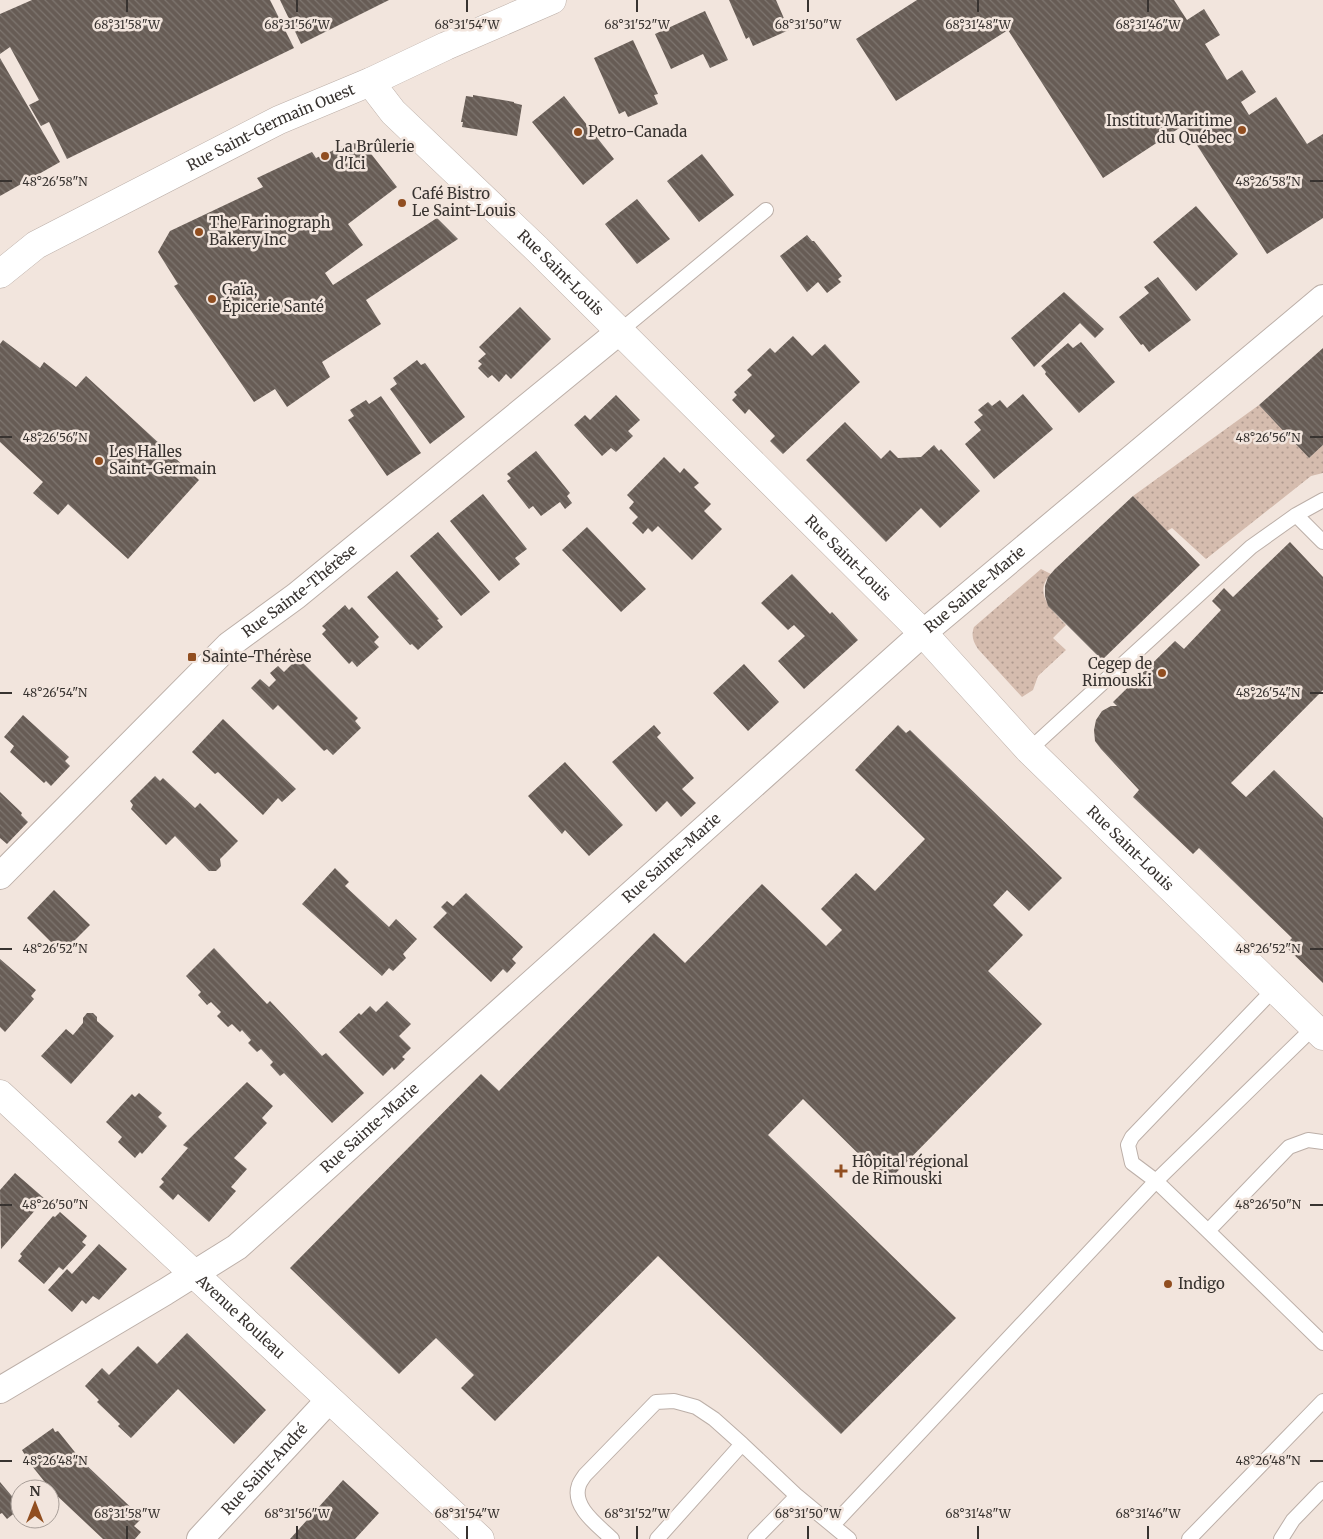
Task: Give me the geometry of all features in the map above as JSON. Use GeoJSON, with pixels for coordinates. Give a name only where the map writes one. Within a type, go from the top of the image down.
{"type":"FeatureCollection","features":[{"type":"Feature","properties":{"kind":"street","name":"Rue Saint-Germain Ouest"},"geometry":{"type":"LineString","coordinates":[[0,274],[36,245],[279,120],[370,82],[446,46],[552,0]]}},
{"type":"Feature","properties":{"kind":"street","name":"Rue Saint-Louis"},"geometry":{"type":"LineString","coordinates":[[370,82],[394,112],[537,249],[923,633],[1029,750],[1318,1032]]}},
{"type":"Feature","properties":{"kind":"street","name":"Rue Sainte-Marie"},"geometry":{"type":"LineString","coordinates":[[0,1390],[237,1247],[923,633],[1323,298]]}},
{"type":"Feature","properties":{"kind":"street","name":"Rue Sainte-Thérèse"},"geometry":{"type":"LineString","coordinates":[[0,876],[229,645],[296,596],[620,331]]}},
{"type":"Feature","properties":{"kind":"street","name":"Avenue Rouleau"},"geometry":{"type":"LineString","coordinates":[[0,1094],[480,1539]]}},
{"type":"Feature","properties":{"kind":"street","name":"Rue Saint-André"},"geometry":{"type":"LineString","coordinates":[[200,1539],[329,1400]]}},
{"type":"Feature","properties":{"kind":"lane"},"geometry":{"type":"LineString","coordinates":[[620,331],[766,210]]}},
{"type":"Feature","properties":{"kind":"lane"},"geometry":{"type":"LineString","coordinates":[[1029,750],[1251,547],[1296,514],[1323,500]]}},
{"type":"Feature","properties":{"kind":"lane"},"geometry":{"type":"LineString","coordinates":[[1296,514],[1323,542]]}},
{"type":"Feature","properties":{"kind":"lane"},"geometry":{"type":"LineString","coordinates":[[1275,988],[1132,1137],[1128,1145],[1132,1163],[1156,1182],[1208,1231],[1323,1344]]}},
{"type":"Feature","properties":{"kind":"lane"},"geometry":{"type":"LineString","coordinates":[[834,1525],[1156,1182],[1318,1032]]}},
{"type":"Feature","properties":{"kind":"lane"},"geometry":{"type":"LineString","coordinates":[[1208,1231],[1289,1147],[1308,1140],[1323,1142]]}},
{"type":"Feature","properties":{"kind":"lane"},"geometry":{"type":"LineString","coordinates":[[1190,1539],[1323,1400]]}},
{"type":"Feature","properties":{"kind":"lane"},"geometry":{"type":"LineString","coordinates":[[612,1539],[584,1512],[578,1497],[578,1485],[585,1475],[656,1402],[674,1401],[696,1407],[714,1419],[797,1496],[834,1525],[848,1539]]}},
{"type":"Feature","properties":{"kind":"lane"},"geometry":{"type":"LineString","coordinates":[[657,1539],[742,1444]]}},
{"type":"Feature","properties":{"kind":"lane"},"geometry":{"type":"LineString","coordinates":[[1281,1539],[1293,1520],[1323,1489]]}},
{"type":"Feature","properties":{"kind":"lane"},"geometry":{"type":"LineString","coordinates":[[755,1539],[797,1496]]}},
{"type":"Feature","properties":{"kind":"shaded area"},"geometry":{"type":"Polygon","coordinates":[[[1259,405],[1309,458],[1323,445],[1323,473],[1311,476],[1206,559],[1172,528],[1167,531],[1133,496],[1259,405]]]}},
{"type":"Feature","properties":{"kind":"shaded area"},"geometry":{"type":"Polygon","coordinates":[[[1041,569],[1051,574],[1044,588],[1046,601],[1066,625],[1053,638],[1066,650],[1038,676],[1033,690],[1022,697],[978,649],[973,633],[974,627],[1041,569]]]}},
{"type":"Feature","properties":{"kind":"building"},"geometry":{"type":"Polygon","coordinates":[[[32,0],[270,0],[294,48],[67,159],[49,122],[41,126],[29,105],[39,100],[10,47],[0,54],[0,14],[32,0]]]}},
{"type":"Feature","properties":{"kind":"building"},"geometry":{"type":"Polygon","coordinates":[[[280,0],[389,0],[301,44],[280,0]]]}},
{"type":"Feature","properties":{"kind":"building"},"geometry":{"type":"Polygon","coordinates":[[[729,0],[776,0],[789,30],[753,46],[749,37],[746,39],[729,0]]]}},
{"type":"Feature","properties":{"kind":"building","name":"Institut Maritime du Québec"},"geometry":{"type":"Polygon","coordinates":[[[917,0],[1174,0],[1187,20],[1204,9],[1220,35],[1205,44],[1227,80],[1242,70],[1256,92],[1241,102],[1249,115],[1276,97],[1307,144],[1323,134],[1323,218],[1267,254],[1184,125],[1103,178],[1008,30],[896,101],[856,39],[917,0]]]}},
{"type":"Feature","properties":{"kind":"building"},"geometry":{"type":"Polygon","coordinates":[[[705,11],[728,60],[710,68],[703,54],[671,69],[655,34],[705,11]]]}},
{"type":"Feature","properties":{"kind":"building"},"geometry":{"type":"Polygon","coordinates":[[[633,40],[658,94],[654,95],[658,104],[628,117],[625,111],[619,114],[594,58],[633,40]]]}},
{"type":"Feature","properties":{"kind":"building"},"geometry":{"type":"Polygon","coordinates":[[[0,58],[60,162],[0,196],[0,58]]]}},
{"type":"Feature","properties":{"kind":"building"},"geometry":{"type":"Polygon","coordinates":[[[473,95],[522,105],[517,136],[462,127],[463,122],[461,122],[466,96],[473,97],[473,95]]]}},
{"type":"Feature","properties":{"kind":"building"},"geometry":{"type":"Polygon","coordinates":[[[564,96],[614,159],[583,185],[532,122],[564,96]]]}},
{"type":"Feature","properties":{"kind":"building"},"geometry":{"type":"Polygon","coordinates":[[[350,143],[365,146],[397,187],[348,224],[363,245],[325,273],[333,285],[437,218],[458,239],[366,300],[381,324],[322,362],[330,377],[287,407],[275,389],[254,402],[174,286],[178,284],[158,252],[170,231],[263,187],[257,178],[312,152],[316,158],[350,143]]]}},
{"type":"Feature","properties":{"kind":"building"},"geometry":{"type":"Polygon","coordinates":[[[702,154],[734,195],[699,222],[667,181],[702,154]]]}},
{"type":"Feature","properties":{"kind":"building"},"geometry":{"type":"Polygon","coordinates":[[[637,199],[670,239],[637,264],[605,224],[637,199]]]}},
{"type":"Feature","properties":{"kind":"building"},"geometry":{"type":"Polygon","coordinates":[[[1196,206],[1238,254],[1196,291],[1153,242],[1196,206]]]}},
{"type":"Feature","properties":{"kind":"building"},"geometry":{"type":"Polygon","coordinates":[[[807,235],[842,276],[838,279],[841,282],[827,293],[818,282],[807,292],[780,256],[807,235]]]}},
{"type":"Feature","properties":{"kind":"building"},"geometry":{"type":"Polygon","coordinates":[[[1158,277],[1191,320],[1149,352],[1143,344],[1141,345],[1119,317],[1149,293],[1144,287],[1158,277]]]}},
{"type":"Feature","properties":{"kind":"building"},"geometry":{"type":"Polygon","coordinates":[[[1064,292],[1104,329],[1095,338],[1080,323],[1034,367],[1011,338],[1064,292]]]}},
{"type":"Feature","properties":{"kind":"building"},"geometry":{"type":"Polygon","coordinates":[[[520,307],[551,339],[511,379],[506,374],[499,382],[492,375],[488,378],[478,368],[482,364],[478,361],[486,354],[479,347],[520,307]]]}},
{"type":"Feature","properties":{"kind":"building"},"geometry":{"type":"Polygon","coordinates":[[[793,336],[812,356],[825,344],[860,382],[783,454],[770,441],[775,436],[749,409],[745,414],[732,400],[737,395],[734,392],[752,375],[747,370],[770,348],[775,353],[793,336]]]}},
{"type":"Feature","properties":{"kind":"building","name":"Les Halles Saint-Germain"},"geometry":{"type":"Polygon","coordinates":[[[3,340],[40,368],[44,362],[76,387],[86,376],[199,480],[128,559],[68,504],[58,515],[33,493],[43,482],[0,442],[0,344],[3,340]]]}},
{"type":"Feature","properties":{"kind":"building"},"geometry":{"type":"Polygon","coordinates":[[[1081,342],[1115,382],[1079,413],[1045,374],[1046,372],[1041,366],[1068,343],[1073,348],[1081,342]]]}},
{"type":"Feature","properties":{"kind":"building"},"geometry":{"type":"Polygon","coordinates":[[[1323,348],[1323,445],[1309,458],[1259,405],[1323,348]]]}},
{"type":"Feature","properties":{"kind":"building"},"geometry":{"type":"Polygon","coordinates":[[[417,360],[421,365],[425,363],[465,417],[430,444],[390,389],[397,384],[393,378],[417,360]]]}},
{"type":"Feature","properties":{"kind":"building"},"geometry":{"type":"Polygon","coordinates":[[[1023,394],[1053,429],[994,479],[965,444],[981,430],[974,422],[983,415],[978,410],[988,402],[992,406],[1000,400],[1007,408],[1023,394]]]}},
{"type":"Feature","properties":{"kind":"building"},"geometry":{"type":"Polygon","coordinates":[[[616,395],[640,420],[628,431],[633,436],[616,452],[611,448],[602,456],[574,425],[585,415],[590,420],[616,395]]]}},
{"type":"Feature","properties":{"kind":"building"},"geometry":{"type":"Polygon","coordinates":[[[381,396],[421,453],[387,476],[348,420],[354,416],[350,410],[366,400],[369,404],[381,396]]]}},
{"type":"Feature","properties":{"kind":"building"},"geometry":{"type":"Polygon","coordinates":[[[845,422],[881,459],[890,450],[898,458],[921,457],[934,445],[939,451],[941,449],[980,491],[940,528],[921,508],[886,542],[806,460],[845,422]]]}},
{"type":"Feature","properties":{"kind":"building"},"geometry":{"type":"Polygon","coordinates":[[[536,451],[570,493],[567,496],[572,503],[565,509],[560,502],[541,516],[533,506],[529,509],[507,481],[511,478],[507,474],[536,451]]]}},
{"type":"Feature","properties":{"kind":"building"},"geometry":{"type":"Polygon","coordinates":[[[664,457],[680,473],[684,468],[699,483],[694,487],[711,504],[704,511],[722,529],[692,560],[658,526],[652,532],[648,528],[643,534],[632,523],[638,517],[629,508],[634,502],[627,495],[664,457]]]}},
{"type":"Feature","properties":{"kind":"building"},"geometry":{"type":"Polygon","coordinates":[[[483,494],[527,549],[515,558],[520,564],[499,581],[450,521],[483,494]]]}},
{"type":"Feature","properties":{"kind":"building"},"geometry":{"type":"Polygon","coordinates":[[[1133,496],[1200,565],[1102,660],[1048,606],[1045,586],[1048,577],[1055,569],[1133,496]]]}},
{"type":"Feature","properties":{"kind":"building"},"geometry":{"type":"Polygon","coordinates":[[[587,527],[646,589],[621,612],[562,550],[587,527]]]}},
{"type":"Feature","properties":{"kind":"building"},"geometry":{"type":"Polygon","coordinates":[[[438,532],[490,592],[461,616],[410,556],[438,532]]]}},
{"type":"Feature","properties":{"kind":"building","name":"Cegep de Rimouski"},"geometry":{"type":"Polygon","coordinates":[[[1290,542],[1323,577],[1323,690],[1231,783],[1246,797],[1274,770],[1323,818],[1323,983],[1285,946],[1292,938],[1199,848],[1193,854],[1133,797],[1139,790],[1095,741],[1094,730],[1096,720],[1102,711],[1111,706],[1117,706],[1113,702],[1175,641],[1184,649],[1221,610],[1212,601],[1224,588],[1233,597],[1290,542]]]}},
{"type":"Feature","properties":{"kind":"building"},"geometry":{"type":"Polygon","coordinates":[[[397,571],[439,619],[437,620],[443,627],[418,650],[412,644],[410,645],[367,597],[397,571]]]}},
{"type":"Feature","properties":{"kind":"building"},"geometry":{"type":"Polygon","coordinates":[[[792,574],[858,640],[804,689],[778,661],[805,636],[794,625],[788,630],[761,603],[792,574]]]}},
{"type":"Feature","properties":{"kind":"building"},"geometry":{"type":"Polygon","coordinates":[[[345,605],[349,610],[352,607],[379,637],[374,642],[379,647],[357,667],[352,661],[349,664],[322,634],[326,630],[322,626],[345,605]]]}},
{"type":"Feature","properties":{"kind":"building"},"geometry":{"type":"Polygon","coordinates":[[[298,658],[358,718],[355,721],[361,728],[333,755],[327,749],[324,751],[278,705],[273,710],[251,688],[260,679],[269,687],[276,680],[270,673],[278,666],[284,672],[298,658]]]}},
{"type":"Feature","properties":{"kind":"building"},"geometry":{"type":"Polygon","coordinates":[[[744,664],[779,702],[748,731],[713,693],[744,664]]]}},
{"type":"Feature","properties":{"kind":"building"},"geometry":{"type":"Polygon","coordinates":[[[23,715],[69,757],[65,761],[70,766],[51,786],[46,781],[44,783],[10,752],[14,746],[4,737],[23,715]]]}},
{"type":"Feature","properties":{"kind":"building"},"geometry":{"type":"Polygon","coordinates":[[[223,719],[296,789],[282,802],[278,798],[263,815],[218,772],[215,774],[192,752],[223,719]]]}},
{"type":"Feature","properties":{"kind":"building"},"geometry":{"type":"Polygon","coordinates":[[[654,725],[661,733],[657,737],[694,778],[682,789],[696,803],[681,817],[667,801],[656,812],[612,762],[654,725]]]}},
{"type":"Feature","properties":{"kind":"building"},"geometry":{"type":"Polygon","coordinates":[[[898,725],[906,733],[910,730],[1062,878],[1029,911],[1007,890],[993,905],[1023,935],[988,971],[1042,1024],[887,1182],[803,1099],[768,1135],[956,1318],[841,1434],[658,1256],[495,1421],[461,1388],[474,1375],[436,1338],[399,1374],[290,1268],[481,1074],[499,1091],[654,933],[685,963],[762,884],[826,946],[842,930],[821,909],[856,873],[875,891],[925,839],[855,770],[898,725]]]}},
{"type":"Feature","properties":{"kind":"building"},"geometry":{"type":"Polygon","coordinates":[[[565,762],[623,825],[589,856],[565,830],[562,834],[528,796],[565,762]]]}},
{"type":"Feature","properties":{"kind":"building"},"geometry":{"type":"Polygon","coordinates":[[[155,776],[160,781],[163,778],[195,808],[200,803],[238,841],[220,859],[221,866],[216,871],[209,871],[175,836],[166,845],[131,809],[133,805],[130,801],[155,776]]]}},
{"type":"Feature","properties":{"kind":"building"},"geometry":{"type":"Polygon","coordinates":[[[0,792],[22,813],[21,815],[28,822],[7,844],[0,838],[0,792]]]}},
{"type":"Feature","properties":{"kind":"building"},"geometry":{"type":"Polygon","coordinates":[[[335,868],[349,882],[345,886],[389,927],[396,919],[417,939],[403,954],[406,958],[393,971],[389,968],[382,976],[302,904],[335,868]]]}},
{"type":"Feature","properties":{"kind":"building"},"geometry":{"type":"Polygon","coordinates":[[[54,890],[90,925],[62,953],[27,918],[54,890]]]}},
{"type":"Feature","properties":{"kind":"building"},"geometry":{"type":"Polygon","coordinates":[[[466,893],[523,947],[512,959],[516,963],[507,973],[503,969],[491,982],[433,927],[447,913],[441,907],[447,901],[453,906],[466,893]]]}},
{"type":"Feature","properties":{"kind":"building"},"geometry":{"type":"Polygon","coordinates":[[[214,948],[267,1004],[270,1001],[322,1056],[326,1053],[364,1093],[332,1123],[284,1073],[280,1076],[270,1065],[273,1062],[261,1049],[257,1052],[248,1043],[251,1040],[242,1030],[240,1032],[232,1024],[228,1027],[217,1016],[221,1012],[211,1002],[207,1005],[198,995],[201,992],[186,976],[214,948]]]}},
{"type":"Feature","properties":{"kind":"building"},"geometry":{"type":"Polygon","coordinates":[[[0,959],[36,990],[31,996],[34,999],[5,1032],[0,1027],[0,959]]]}},
{"type":"Feature","properties":{"kind":"building"},"geometry":{"type":"Polygon","coordinates":[[[387,1001],[411,1024],[399,1036],[411,1048],[402,1057],[405,1059],[394,1070],[392,1067],[383,1076],[339,1032],[359,1013],[361,1015],[370,1006],[376,1012],[387,1001]]]}},
{"type":"Feature","properties":{"kind":"building"},"geometry":{"type":"Polygon","coordinates":[[[87,1013],[93,1013],[97,1017],[97,1021],[114,1036],[71,1084],[41,1056],[66,1029],[73,1035],[83,1023],[83,1018],[87,1013]]]}},
{"type":"Feature","properties":{"kind":"building"},"geometry":{"type":"Polygon","coordinates":[[[247,1082],[273,1106],[262,1118],[267,1123],[234,1158],[247,1169],[231,1187],[236,1191],[209,1222],[178,1194],[173,1200],[159,1187],[164,1182],[161,1179],[188,1148],[183,1145],[247,1082]]]}},
{"type":"Feature","properties":{"kind":"building"},"geometry":{"type":"Polygon","coordinates":[[[139,1093],[162,1113],[158,1117],[167,1126],[142,1154],[140,1152],[135,1158],[118,1142],[122,1137],[106,1122],[132,1094],[135,1097],[139,1093]]]}},
{"type":"Feature","properties":{"kind":"building"},"geometry":{"type":"Polygon","coordinates":[[[15,1173],[45,1199],[1,1249],[0,1190],[15,1173]]]}},
{"type":"Feature","properties":{"kind":"building"},"geometry":{"type":"Polygon","coordinates":[[[60,1212],[87,1236],[82,1242],[86,1245],[63,1270],[59,1267],[44,1284],[18,1261],[22,1256],[20,1254],[53,1216],[55,1217],[60,1212]]]}},
{"type":"Feature","properties":{"kind":"building"},"geometry":{"type":"Polygon","coordinates":[[[99,1244],[127,1269],[99,1300],[93,1296],[86,1304],[82,1300],[72,1312],[48,1290],[67,1269],[72,1274],[99,1244]]]}},
{"type":"Feature","properties":{"kind":"building"},"geometry":{"type":"Polygon","coordinates":[[[187,1333],[266,1410],[234,1444],[178,1389],[131,1438],[118,1426],[120,1424],[97,1402],[99,1400],[85,1386],[102,1368],[109,1375],[138,1346],[157,1364],[187,1333]]]}},
{"type":"Feature","properties":{"kind":"building"},"geometry":{"type":"Polygon","coordinates":[[[53,1428],[55,1432],[58,1431],[82,1461],[142,1518],[134,1526],[141,1532],[135,1539],[103,1539],[60,1499],[60,1479],[42,1479],[24,1456],[22,1450],[53,1428]]]}},
{"type":"Feature","properties":{"kind":"building"},"geometry":{"type":"Polygon","coordinates":[[[343,1480],[379,1513],[355,1539],[290,1539],[343,1480]]]}},
{"type":"Feature","properties":{"kind":"building"},"geometry":{"type":"Polygon","coordinates":[[[0,1482],[10,1494],[10,1517],[7,1519],[2,1513],[0,1514],[0,1482]]]}},
{"type":"Feature","properties":{"kind":"place","name":"Institut Maritime du Québec"},"geometry":{"type":"Point","coordinates":[1242,130]}},
{"type":"Feature","properties":{"kind":"place","name":"Petro-Canada"},"geometry":{"type":"Point","coordinates":[578,132]}},
{"type":"Feature","properties":{"kind":"place","name":"La Brûlerie d'Ici"},"geometry":{"type":"Point","coordinates":[325,156]}},
{"type":"Feature","properties":{"kind":"place","name":"Café Bistro Le Saint-Louis"},"geometry":{"type":"Point","coordinates":[402,203]}},
{"type":"Feature","properties":{"kind":"place","name":"The Farinograph Bakery Inc"},"geometry":{"type":"Point","coordinates":[199,232]}},
{"type":"Feature","properties":{"kind":"place","name":"Gaïa, Épicerie Santé"},"geometry":{"type":"Point","coordinates":[212,299]}},
{"type":"Feature","properties":{"kind":"place","name":"Les Halles Saint-Germain"},"geometry":{"type":"Point","coordinates":[99,461]}},
{"type":"Feature","properties":{"kind":"place","name":"Sainte-Thérèse"},"geometry":{"type":"Point","coordinates":[192,657]}},
{"type":"Feature","properties":{"kind":"place","name":"Cegep de Rimouski"},"geometry":{"type":"Point","coordinates":[1162,673]}},
{"type":"Feature","properties":{"kind":"place","name":"Hôpital régional de Rimouski"},"geometry":{"type":"Point","coordinates":[841,1171]}},
{"type":"Feature","properties":{"kind":"place","name":"Indigo"},"geometry":{"type":"Point","coordinates":[1168,1284]}}]}
